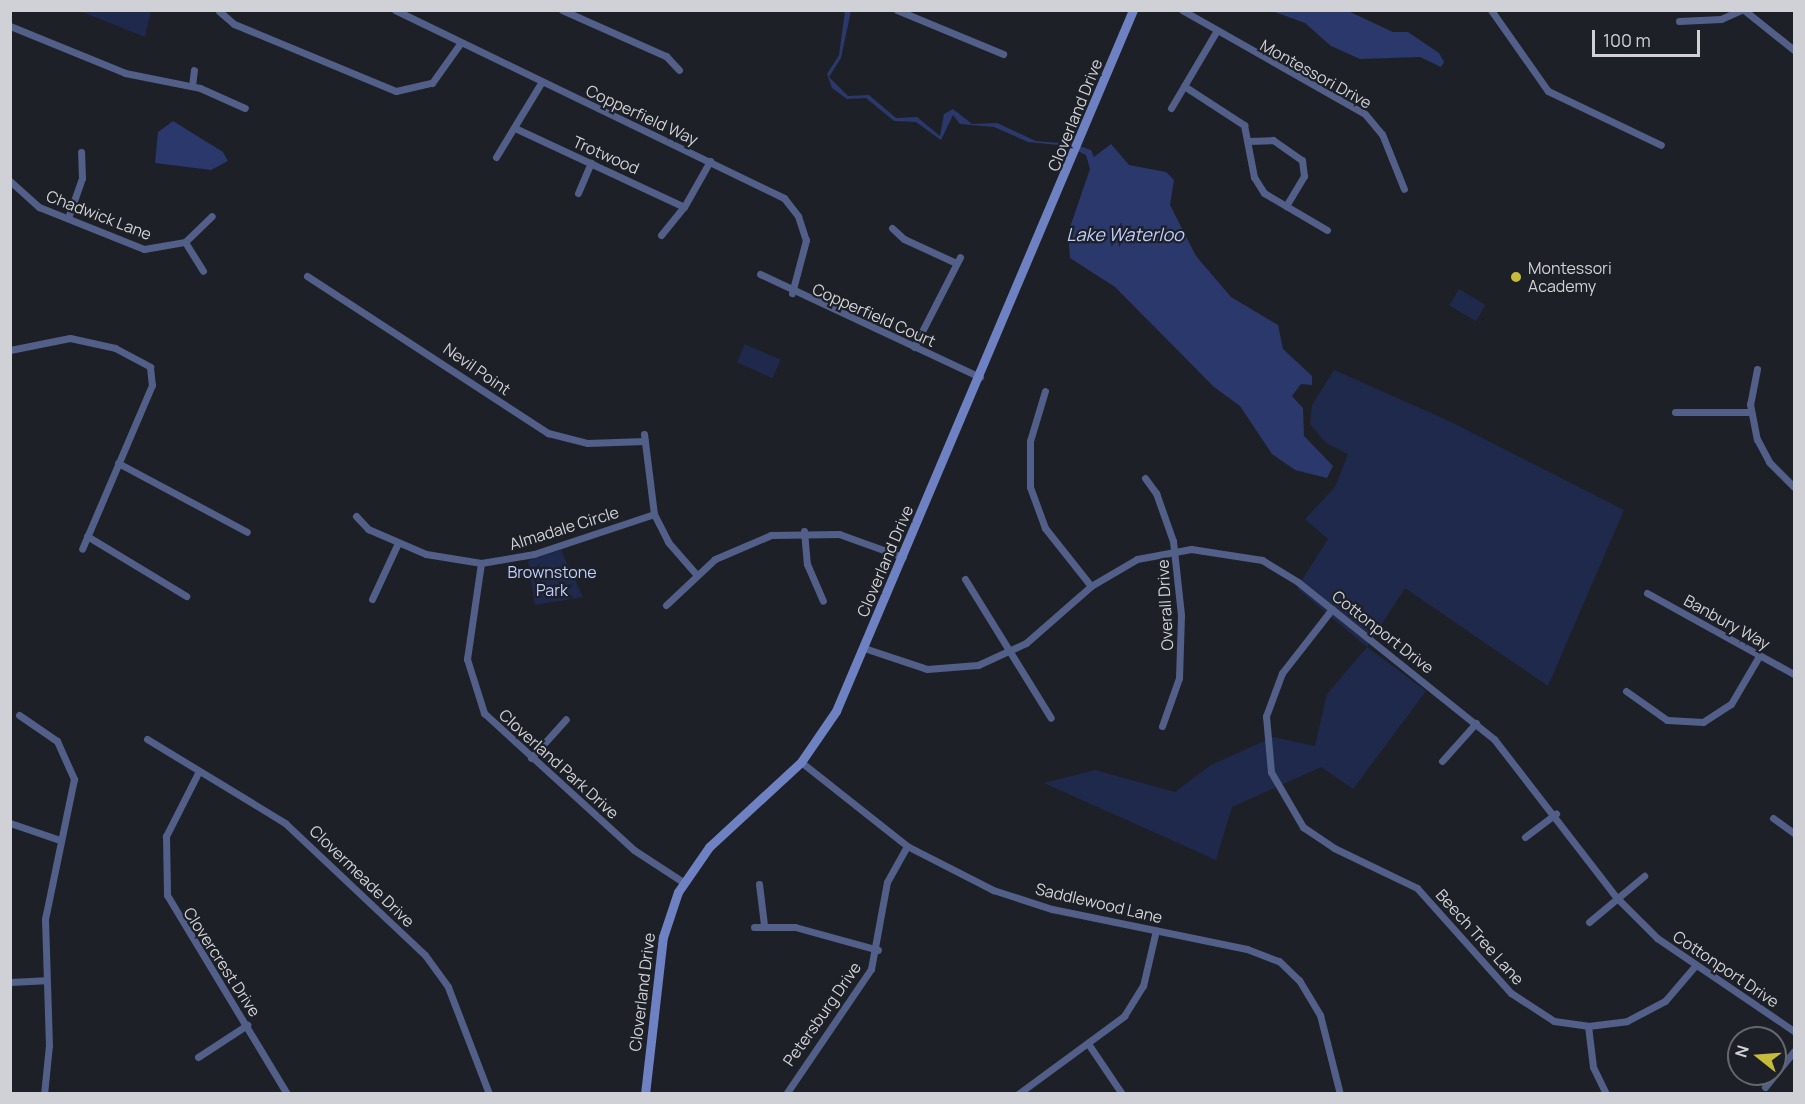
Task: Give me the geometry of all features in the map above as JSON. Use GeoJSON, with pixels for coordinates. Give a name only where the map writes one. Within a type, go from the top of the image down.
{"type":"FeatureCollection","features":[{"type":"Feature","properties":{"kind":"main road","name":"Cloverland Drive"},"geometry":{"type":"LineString","coordinates":[[645,1094],[663,937],[683,882],[709,847],[801,762],[836,711],[1073,161],[1133,10]]}},
{"type":"Feature","properties":{"kind":"street","name":"Copperfield Way"},"geometry":{"type":"LineString","coordinates":[[395,10],[459,45],[776,192],[798,216],[805,254],[792,293]]}},
{"type":"Feature","properties":{"kind":"street"},"geometry":{"type":"LineString","coordinates":[[562,10],[666,56],[679,70]]}},
{"type":"Feature","properties":{"kind":"street"},"geometry":{"type":"LineString","coordinates":[[897,10],[1003,54]]}},
{"type":"Feature","properties":{"kind":"street","name":"Montessori Drive"},"geometry":{"type":"LineString","coordinates":[[1182,10],[1216,32],[1365,114],[1382,134],[1404,189]]}},
{"type":"Feature","properties":{"kind":"street"},"geometry":{"type":"LineString","coordinates":[[1491,10],[1551,93],[1661,145]]}},
{"type":"Feature","properties":{"kind":"street"},"geometry":{"type":"LineString","coordinates":[[1679,21],[1721,19],[1743,10],[1794,51]]}},
{"type":"Feature","properties":{"kind":"street"},"geometry":{"type":"LineString","coordinates":[[219,11],[234,24],[396,91],[432,83],[459,45]]}},
{"type":"Feature","properties":{"kind":"street"},"geometry":{"type":"LineString","coordinates":[[10,26],[125,73],[192,86],[245,108]]}},
{"type":"Feature","properties":{"kind":"street"},"geometry":{"type":"LineString","coordinates":[[1171,108],[1216,32]]}},
{"type":"Feature","properties":{"kind":"street"},"geometry":{"type":"LineString","coordinates":[[192,86],[194,70]]}},
{"type":"Feature","properties":{"kind":"street"},"geometry":{"type":"LineString","coordinates":[[496,157],[517,129],[540,83]]}},
{"type":"Feature","properties":{"kind":"street"},"geometry":{"type":"LineString","coordinates":[[1184,86],[1239,120],[1249,141],[1257,185],[1326,230]]}},
{"type":"Feature","properties":{"kind":"street","name":"Trotwood"},"geometry":{"type":"LineString","coordinates":[[517,129],[684,207]]}},
{"type":"Feature","properties":{"kind":"street"},"geometry":{"type":"LineString","coordinates":[[1249,141],[1273,140],[1302,159],[1304,176],[1286,206]]}},
{"type":"Feature","properties":{"kind":"street"},"geometry":{"type":"LineString","coordinates":[[68,218],[82,177],[81,152]]}},
{"type":"Feature","properties":{"kind":"street"},"geometry":{"type":"LineString","coordinates":[[661,235],[684,207],[710,161]]}},
{"type":"Feature","properties":{"kind":"street"},"geometry":{"type":"LineString","coordinates":[[578,193],[591,163]]}},
{"type":"Feature","properties":{"kind":"street","name":"Chadwick Lane"},"geometry":{"type":"LineString","coordinates":[[10,181],[33,204],[144,249],[185,242]]}},
{"type":"Feature","properties":{"kind":"street"},"geometry":{"type":"LineString","coordinates":[[203,271],[185,242],[212,216]]}},
{"type":"Feature","properties":{"kind":"street"},"geometry":{"type":"LineString","coordinates":[[892,228],[904,239],[957,259],[914,347]]}},
{"type":"Feature","properties":{"kind":"street","name":"Copperfield Court"},"geometry":{"type":"LineString","coordinates":[[760,274],[792,293],[980,377]]}},
{"type":"Feature","properties":{"kind":"street","name":"Nevil Point"},"geometry":{"type":"LineString","coordinates":[[307,276],[548,433],[587,443],[644,438],[654,514]]}},
{"type":"Feature","properties":{"kind":"street"},"geometry":{"type":"LineString","coordinates":[[10,350],[26,351],[46,343],[87,341],[135,357],[150,368],[152,385],[82,549]]}},
{"type":"Feature","properties":{"kind":"street"},"geometry":{"type":"LineString","coordinates":[[1757,369],[1751,412],[1765,457],[1794,488]]}},
{"type":"Feature","properties":{"kind":"street"},"geometry":{"type":"LineString","coordinates":[[1045,391],[1029,441],[1030,487],[1045,528],[1091,586]]}},
{"type":"Feature","properties":{"kind":"street"},"geometry":{"type":"LineString","coordinates":[[1675,412],[1751,412]]}},
{"type":"Feature","properties":{"kind":"street"},"geometry":{"type":"LineString","coordinates":[[118,464],[246,532]]}},
{"type":"Feature","properties":{"kind":"street","name":"Overall Drive"},"geometry":{"type":"LineString","coordinates":[[1145,478],[1156,492],[1175,550],[1181,660],[1173,706],[1162,726]]}},
{"type":"Feature","properties":{"kind":"street"},"geometry":{"type":"LineString","coordinates":[[654,514],[668,542],[696,574]]}},
{"type":"Feature","properties":{"kind":"street","name":"Almadale Circle"},"geometry":{"type":"LineString","coordinates":[[356,516],[368,529],[398,543],[444,560],[481,563],[534,554],[654,514]]}},
{"type":"Feature","properties":{"kind":"street"},"geometry":{"type":"LineString","coordinates":[[666,605],[696,574],[746,543],[804,531],[856,538],[903,557]]}},
{"type":"Feature","properties":{"kind":"street"},"geometry":{"type":"LineString","coordinates":[[804,531],[807,564],[823,600]]}},
{"type":"Feature","properties":{"kind":"street"},"geometry":{"type":"LineString","coordinates":[[87,536],[186,596]]}},
{"type":"Feature","properties":{"kind":"street"},"geometry":{"type":"LineString","coordinates":[[372,599],[398,543]]}},
{"type":"Feature","properties":{"kind":"street","name":"Cottonport Drive"},"geometry":{"type":"LineString","coordinates":[[864,648],[940,670],[985,664],[1011,652],[1091,586],[1137,559],[1175,550],[1218,550],[1262,560],[1332,609],[1476,723],[1519,765],[1617,898],[1695,966],[1794,1031]]}},
{"type":"Feature","properties":{"kind":"street","name":"Cloverland Park Drive"},"geometry":{"type":"LineString","coordinates":[[481,563],[468,673],[490,720],[634,850],[683,882]]}},
{"type":"Feature","properties":{"kind":"street"},"geometry":{"type":"LineString","coordinates":[[965,579],[1051,718]]}},
{"type":"Feature","properties":{"kind":"street","name":"Banbury Way"},"geometry":{"type":"LineString","coordinates":[[1647,593],[1794,674]]}},
{"type":"Feature","properties":{"kind":"street","name":"Beech Tree Lane"},"geometry":{"type":"LineString","coordinates":[[1332,609],[1282,673],[1268,708],[1268,762],[1285,804],[1321,841],[1421,891],[1527,1007],[1554,1021],[1588,1026],[1616,1024],[1651,1011],[1695,966]]}},
{"type":"Feature","properties":{"kind":"street"},"geometry":{"type":"LineString","coordinates":[[1626,691],[1667,720],[1703,722],[1731,704],[1760,656]]}},
{"type":"Feature","properties":{"kind":"street"},"geometry":{"type":"LineString","coordinates":[[19,715],[54,737],[71,765],[73,794],[47,899],[45,980],[49,1045],[44,1094]]}},
{"type":"Feature","properties":{"kind":"street"},"geometry":{"type":"LineString","coordinates":[[531,758],[566,719]]}},
{"type":"Feature","properties":{"kind":"street"},"geometry":{"type":"LineString","coordinates":[[1442,760],[1476,723]]}},
{"type":"Feature","properties":{"kind":"street","name":"Clovermeade Drive"},"geometry":{"type":"LineString","coordinates":[[147,739],[198,773],[285,823],[425,955],[448,987],[489,1094]]}},
{"type":"Feature","properties":{"kind":"street","name":"Saddlewood Lane"},"geometry":{"type":"LineString","coordinates":[[801,762],[907,846],[1010,896],[1247,949],[1289,969],[1323,1021],[1340,1094]]}},
{"type":"Feature","properties":{"kind":"street","name":"Clovercrest Drive"},"geometry":{"type":"LineString","coordinates":[[198,773],[166,836],[166,890],[184,931],[247,1024],[286,1094]]}},
{"type":"Feature","properties":{"kind":"street"},"geometry":{"type":"LineString","coordinates":[[1524,837],[1556,814]]}},
{"type":"Feature","properties":{"kind":"street"},"geometry":{"type":"LineString","coordinates":[[1773,818],[1794,833]]}},
{"type":"Feature","properties":{"kind":"street"},"geometry":{"type":"LineString","coordinates":[[10,823],[60,840]]}},
{"type":"Feature","properties":{"kind":"street","name":"Petersburg Drive"},"geometry":{"type":"LineString","coordinates":[[786,1094],[864,981],[878,950],[885,890],[907,846]]}},
{"type":"Feature","properties":{"kind":"street"},"geometry":{"type":"LineString","coordinates":[[1590,922],[1644,876]]}},
{"type":"Feature","properties":{"kind":"street"},"geometry":{"type":"LineString","coordinates":[[759,884],[764,925]]}},
{"type":"Feature","properties":{"kind":"street"},"geometry":{"type":"LineString","coordinates":[[754,927],[764,925],[799,928],[878,950]]}},
{"type":"Feature","properties":{"kind":"street"},"geometry":{"type":"LineString","coordinates":[[1018,1094],[1089,1045],[1124,1016],[1141,990],[1156,930]]}},
{"type":"Feature","properties":{"kind":"street"},"geometry":{"type":"LineString","coordinates":[[10,982],[45,980]]}},
{"type":"Feature","properties":{"kind":"street"},"geometry":{"type":"LineString","coordinates":[[198,1057],[247,1024]]}},
{"type":"Feature","properties":{"kind":"street"},"geometry":{"type":"LineString","coordinates":[[1588,1026],[1593,1067],[1606,1094]]}},
{"type":"Feature","properties":{"kind":"street"},"geometry":{"type":"LineString","coordinates":[[1089,1045],[1122,1094]]}},
{"type":"Feature","properties":{"kind":"street"},"geometry":{"type":"LineString","coordinates":[[1765,1087],[1794,1051]]}},
{"type":"Feature","properties":{"kind":"green space"},"geometry":{"type":"Polygon","coordinates":[[[80,11],[151,11],[145,37],[80,11]]]}},
{"type":"Feature","properties":{"kind":"green space"},"geometry":{"type":"Polygon","coordinates":[[[1459,289],[1486,305],[1476,321],[1449,305],[1459,289]]]}},
{"type":"Feature","properties":{"kind":"green space"},"geometry":{"type":"Polygon","coordinates":[[[745,344],[781,360],[772,378],[737,362],[745,344]]]}},
{"type":"Feature","properties":{"kind":"green space"},"geometry":{"type":"Polygon","coordinates":[[[1334,370],[1451,422],[1624,510],[1548,686],[1405,588],[1367,647],[1297,588],[1328,539],[1305,519],[1335,487],[1348,454],[1326,443],[1310,424],[1312,405],[1334,370]]]}},
{"type":"Feature","properties":{"kind":"green space","name":"Brownstone Park"},"geometry":{"type":"Polygon","coordinates":[[[561,550],[583,597],[535,605],[528,561],[561,550]]]}},
{"type":"Feature","properties":{"kind":"green space"},"geometry":{"type":"Polygon","coordinates":[[[1367,647],[1426,691],[1353,789],[1321,767],[1232,807],[1216,860],[1044,783],[1095,770],[1175,792],[1211,765],[1273,737],[1315,746],[1327,694],[1367,647]]]}},
{"type":"Feature","properties":{"kind":"water","name":"Lake Waterloo"},"geometry":{"type":"Polygon","coordinates":[[[845,11],[851,11],[841,58],[829,77],[848,96],[869,95],[896,118],[917,117],[940,136],[944,114],[953,109],[972,124],[997,123],[1036,141],[1073,144],[1091,150],[1094,157],[1111,144],[1129,165],[1166,172],[1174,180],[1170,205],[1196,256],[1231,297],[1278,325],[1283,349],[1312,376],[1312,385],[1301,384],[1292,396],[1303,408],[1304,436],[1333,466],[1327,478],[1295,470],[1272,454],[1240,406],[1214,387],[1115,287],[1070,258],[1068,233],[1090,169],[1086,155],[1068,146],[1028,142],[994,127],[960,124],[953,115],[941,140],[916,122],[894,121],[866,98],[847,99],[832,88],[827,74],[839,55],[845,11]]]}},
{"type":"Feature","properties":{"kind":"water"},"geometry":{"type":"Polygon","coordinates":[[[1272,11],[1348,11],[1393,32],[1408,32],[1439,53],[1444,62],[1441,67],[1420,57],[1360,59],[1331,46],[1305,23],[1272,11]]]}},
{"type":"Feature","properties":{"kind":"water"},"geometry":{"type":"Polygon","coordinates":[[[173,121],[223,152],[228,161],[211,170],[155,163],[158,132],[173,121]]]}},
{"type":"Feature","properties":{"kind":"place","name":"Montessori Academy"},"geometry":{"type":"Point","coordinates":[1516,277]}}]}
